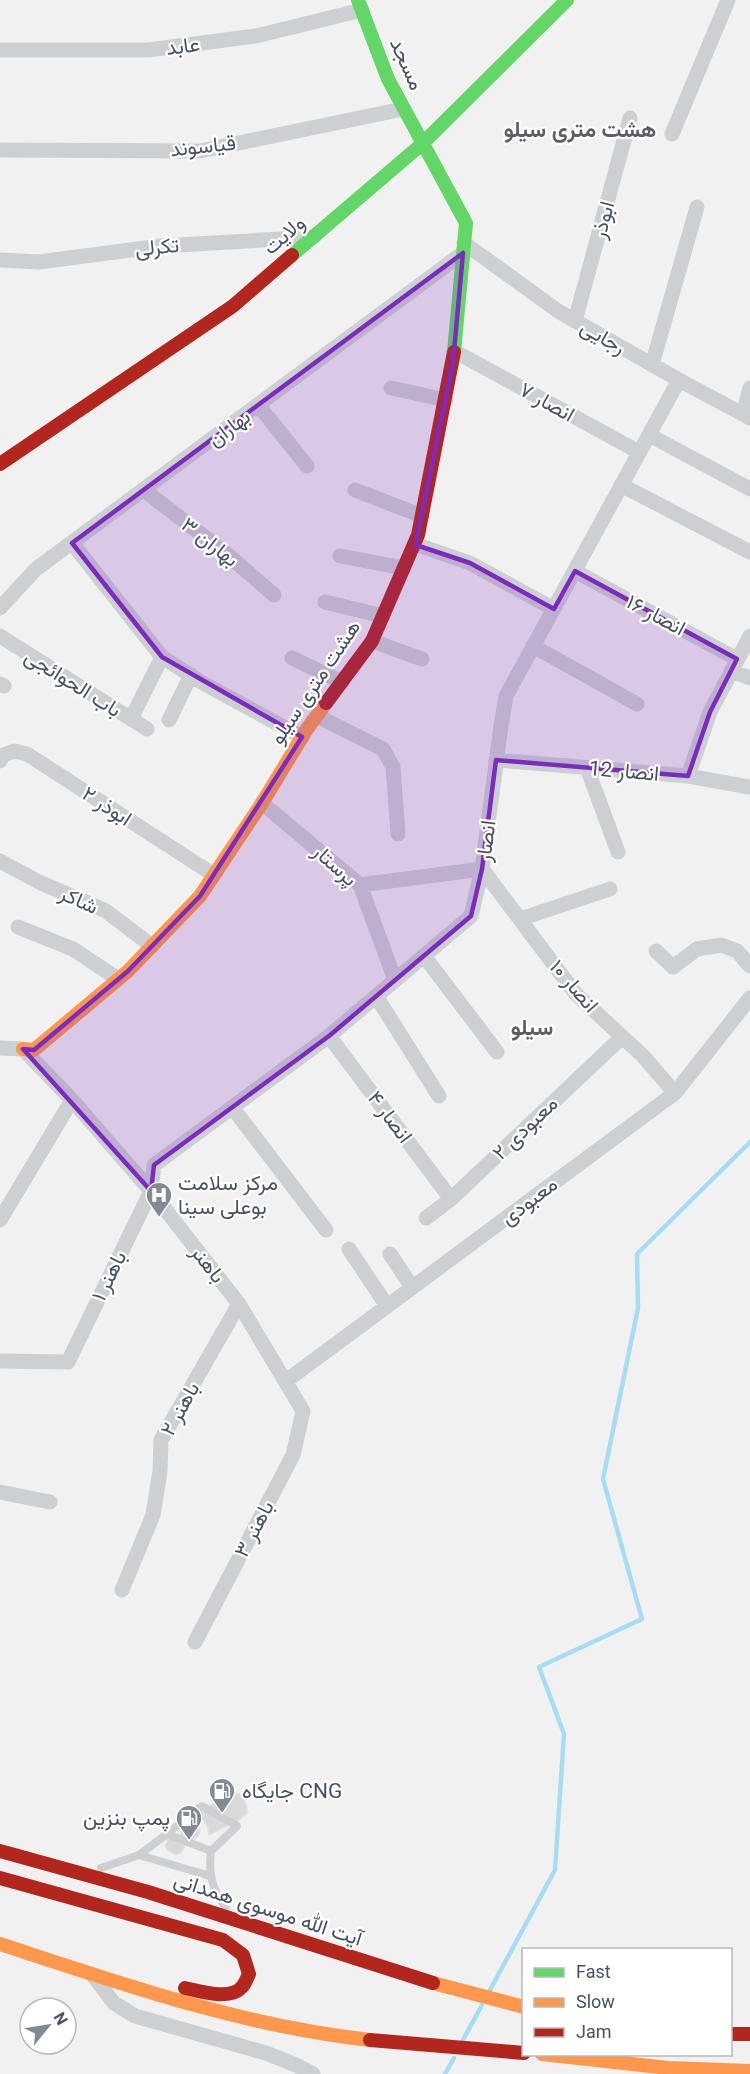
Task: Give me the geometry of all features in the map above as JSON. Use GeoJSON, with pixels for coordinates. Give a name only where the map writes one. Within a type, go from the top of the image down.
{"type":"FeatureCollection","features":[{"type":"Feature","properties":{"kind":"main road","name":"ولایت"},"geometry":{"type":"LineString","coordinates":[[0,464],[233,306],[422,144],[567,0]]}},
{"type":"Feature","properties":{"kind":"main road","name":"مسجد"},"geometry":{"type":"LineString","coordinates":[[360,5],[388,79],[422,144]]}},
{"type":"Feature","properties":{"kind":"main road","name":"هشت متری سیلو"},"geometry":{"type":"LineString","coordinates":[[23,1049],[34,1050],[118,979],[200,896],[302,737],[372,641],[414,544],[422,516],[454,351],[466,223],[422,144]]}},
{"type":"Feature","properties":{"kind":"main road","name":"آیت الله موسوی همدانی"},"geometry":{"type":"LineString","coordinates":[[0,1851],[81,1872],[235,1918],[394,1972],[522,2006]]}},
{"type":"Feature","properties":{"kind":"main road"},"geometry":{"type":"LineString","coordinates":[[0,1878],[223,1940],[243,1955],[249,1974],[242,1988],[229,1994],[203,1992],[144,1977],[69,1966]]}},
{"type":"Feature","properties":{"kind":"main road"},"geometry":{"type":"LineString","coordinates":[[0,1944],[169,2000],[246,2020],[355,2039],[522,2053]]}},
{"type":"Feature","properties":{"kind":"main road"},"geometry":{"type":"LineString","coordinates":[[732,2034],[750,2034]]}},
{"type":"Feature","properties":{"kind":"main road"},"geometry":{"type":"LineString","coordinates":[[552,2056],[712,2072],[750,2071]]}},
{"type":"Feature","properties":{"kind":"street"},"geometry":{"type":"LineString","coordinates":[[672,135],[728,0]]}},
{"type":"Feature","properties":{"kind":"street","name":"عابد"},"geometry":{"type":"LineString","coordinates":[[0,50],[148,50],[256,36],[360,5]]}},
{"type":"Feature","properties":{"kind":"street","name":"قیاسوند"},"geometry":{"type":"LineString","coordinates":[[0,150],[200,151],[403,109]]}},
{"type":"Feature","properties":{"kind":"street","name":"ابوذر"},"geometry":{"type":"LineString","coordinates":[[575,321],[630,118]]}},
{"type":"Feature","properties":{"kind":"street"},"geometry":{"type":"LineString","coordinates":[[652,365],[697,207]]}},
{"type":"Feature","properties":{"kind":"street","name":"تکرلی"},"geometry":{"type":"LineString","coordinates":[[0,260],[39,262],[161,246],[314,237]]}},
{"type":"Feature","properties":{"kind":"street","name":"رجایی"},"geometry":{"type":"LineString","coordinates":[[464,248],[558,312],[746,416]]}},
{"type":"Feature","properties":{"kind":"street","name":"بهاران"},"geometry":{"type":"LineString","coordinates":[[0,608],[36,569],[259,406],[464,248]]}},
{"type":"Feature","properties":{"kind":"street","name":"انصار ۷"},"geometry":{"type":"LineString","coordinates":[[454,351],[639,452]]}},
{"type":"Feature","properties":{"kind":"street","name":"انصار"},"geometry":{"type":"LineString","coordinates":[[151,1191],[154,1165],[329,1036],[471,916],[482,869],[506,696],[679,380]]}},
{"type":"Feature","properties":{"kind":"street"},"geometry":{"type":"LineString","coordinates":[[391,388],[446,400]]}},
{"type":"Feature","properties":{"kind":"street"},"geometry":{"type":"LineString","coordinates":[[746,416],[750,388]]}},
{"type":"Feature","properties":{"kind":"street"},"geometry":{"type":"LineString","coordinates":[[259,406],[307,466]]}},
{"type":"Feature","properties":{"kind":"street"},"geometry":{"type":"LineString","coordinates":[[648,435],[750,489]]}},
{"type":"Feature","properties":{"kind":"street"},"geometry":{"type":"LineString","coordinates":[[621,485],[750,552]]}},
{"type":"Feature","properties":{"kind":"street","name":"بهاران ۳"},"geometry":{"type":"LineString","coordinates":[[144,490],[228,555],[274,595]]}},
{"type":"Feature","properties":{"kind":"street"},"geometry":{"type":"LineString","coordinates":[[355,490],[422,516]]}},
{"type":"Feature","properties":{"kind":"street"},"geometry":{"type":"LineString","coordinates":[[72,543],[162,657],[302,737]]}},
{"type":"Feature","properties":{"kind":"street"},"geometry":{"type":"LineString","coordinates":[[414,544],[470,563],[554,609]]}},
{"type":"Feature","properties":{"kind":"street"},"geometry":{"type":"LineString","coordinates":[[340,556],[404,568]]}},
{"type":"Feature","properties":{"kind":"street","name":"انصار ۱۶"},"geometry":{"type":"LineString","coordinates":[[574,571],[734,665],[750,678]]}},
{"type":"Feature","properties":{"kind":"street"},"geometry":{"type":"LineString","coordinates":[[325,602],[383,616]]}},
{"type":"Feature","properties":{"kind":"street","name":"باب الحوائجی"},"geometry":{"type":"LineString","coordinates":[[0,636],[147,729]]}},
{"type":"Feature","properties":{"kind":"street"},"geometry":{"type":"LineString","coordinates":[[688,776],[710,712],[750,636]]}},
{"type":"Feature","properties":{"kind":"street"},"geometry":{"type":"LineString","coordinates":[[372,641],[422,659]]}},
{"type":"Feature","properties":{"kind":"street"},"geometry":{"type":"LineString","coordinates":[[533,646],[637,704]]}},
{"type":"Feature","properties":{"kind":"street"},"geometry":{"type":"LineString","coordinates":[[131,719],[162,657]]}},
{"type":"Feature","properties":{"kind":"street"},"geometry":{"type":"LineString","coordinates":[[292,658],[342,682]]}},
{"type":"Feature","properties":{"kind":"street"},"geometry":{"type":"LineString","coordinates":[[169,720],[191,675]]}},
{"type":"Feature","properties":{"kind":"street"},"geometry":{"type":"LineString","coordinates":[[317,716],[383,750],[393,767],[398,834]]}},
{"type":"Feature","properties":{"kind":"street","name":"ابوذر ۲"},"geometry":{"type":"LineString","coordinates":[[0,761],[3,755],[14,751],[27,754],[214,875]]}},
{"type":"Feature","properties":{"kind":"street","name":"انصار 12"},"geometry":{"type":"LineString","coordinates":[[496,760],[688,776],[750,787]]}},
{"type":"Feature","properties":{"kind":"street"},"geometry":{"type":"LineString","coordinates":[[587,768],[618,852]]}},
{"type":"Feature","properties":{"kind":"street","name":"پرستار"},"geometry":{"type":"LineString","coordinates":[[262,802],[360,885],[395,980]]}},
{"type":"Feature","properties":{"kind":"street","name":"شاکر"},"geometry":{"type":"LineString","coordinates":[[0,861],[39,882],[106,911],[152,946]]}},
{"type":"Feature","properties":{"kind":"street"},"geometry":{"type":"LineString","coordinates":[[360,885],[482,869]]}},
{"type":"Feature","properties":{"kind":"street","name":"انصار ۱۰"},"geometry":{"type":"LineString","coordinates":[[482,869],[576,994],[643,1056],[675,1093]]}},
{"type":"Feature","properties":{"kind":"street"},"geometry":{"type":"LineString","coordinates":[[520,920],[610,889]]}},
{"type":"Feature","properties":{"kind":"street"},"geometry":{"type":"LineString","coordinates":[[18,927],[73,949],[118,979]]}},
{"type":"Feature","properties":{"kind":"street"},"geometry":{"type":"LineString","coordinates":[[656,951],[673,967],[697,949],[721,945],[736,951],[750,966]]}},
{"type":"Feature","properties":{"kind":"street"},"geometry":{"type":"LineString","coordinates":[[424,956],[497,1052]]}},
{"type":"Feature","properties":{"kind":"street"},"geometry":{"type":"LineString","coordinates":[[376,996],[439,1096]]}},
{"type":"Feature","properties":{"kind":"street","name":"معبودی"},"geometry":{"type":"LineString","coordinates":[[286,1381],[675,1093],[750,998]]}},
{"type":"Feature","properties":{"kind":"street","name":"انصار ۴"},"geometry":{"type":"LineString","coordinates":[[329,1036],[450,1199]]}},
{"type":"Feature","properties":{"kind":"street","name":"معبودی ۲"},"geometry":{"type":"LineString","coordinates":[[426,1218],[450,1199],[622,1037]]}},
{"type":"Feature","properties":{"kind":"street"},"geometry":{"type":"LineString","coordinates":[[0,1048],[23,1049]]}},
{"type":"Feature","properties":{"kind":"street","name":"باهنر"},"geometry":{"type":"LineString","coordinates":[[23,1049],[72,1100],[151,1191],[239,1304],[303,1411]]}},
{"type":"Feature","properties":{"kind":"street"},"geometry":{"type":"LineString","coordinates":[[0,1220],[72,1100]]}},
{"type":"Feature","properties":{"kind":"street"},"geometry":{"type":"LineString","coordinates":[[232,1107],[326,1230]]}},
{"type":"Feature","properties":{"kind":"street","name":"باهنر ۱"},"geometry":{"type":"LineString","coordinates":[[0,1362],[68,1362],[151,1191]]}},
{"type":"Feature","properties":{"kind":"street"},"geometry":{"type":"LineString","coordinates":[[349,1250],[387,1306]]}},
{"type":"Feature","properties":{"kind":"street"},"geometry":{"type":"LineString","coordinates":[[390,1254],[412,1287]]}},
{"type":"Feature","properties":{"kind":"street","name":"باهنر ۲"},"geometry":{"type":"LineString","coordinates":[[122,1590],[153,1515],[160,1471],[161,1440],[239,1304]]}},
{"type":"Feature","properties":{"kind":"street","name":"باهنر ۳"},"geometry":{"type":"LineString","coordinates":[[195,1642],[293,1455],[303,1411]]}},
{"type":"Feature","properties":{"kind":"street"},"geometry":{"type":"LineString","coordinates":[[0,1492],[50,1502]]}},
{"type":"Feature","properties":{"kind":"street"},"geometry":{"type":"LineString","coordinates":[[92,1975],[114,2003],[135,2016],[266,2054],[313,2074]]}},
{"type":"Feature","properties":{"kind":"lane"},"geometry":{"type":"LineString","coordinates":[[81,1872],[111,1865],[139,1854],[202,1806],[237,1826],[211,1851],[210,1876],[220,1900],[235,1918]]}},
{"type":"Feature","properties":{"kind":"lane"},"geometry":{"type":"LineString","coordinates":[[167,1834],[211,1851]]}},
{"type":"Feature","properties":{"kind":"lane"},"geometry":{"type":"LineString","coordinates":[[139,1854],[210,1876]]}},
{"type":"Feature","properties":{"kind":"highlighted area"},"geometry":{"type":"Polygon","coordinates":[[[463,253],[453,363],[416,545],[470,563],[554,609],[575,571],[737,659],[710,712],[688,776],[496,760],[482,869],[471,916],[329,1036],[154,1165],[151,1191],[23,1049],[34,1050],[128,971],[200,896],[302,737],[162,657],[72,543],[463,253]]]}},
{"type":"Feature","properties":{"kind":"building","name":"جایگاه CNG"},"geometry":{"type":"Polygon","coordinates":[[[238,1793],[244,1798],[248,1812],[238,1821],[209,1835],[202,1818],[195,1816],[224,1796],[238,1793]]]}},
{"type":"Feature","properties":{"kind":"building"},"geometry":{"type":"Polygon","coordinates":[[[190,1820],[197,1823],[200,1830],[197,1837],[190,1840],[183,1837],[180,1830],[183,1823],[190,1820]]]}},
{"type":"Feature","properties":{"kind":"building"},"geometry":{"type":"Polygon","coordinates":[[[170,1836],[186,1844],[181,1853],[176,1855],[167,1850],[165,1845],[170,1836]]]}},
{"type":"Feature","properties":{"kind":"waterway"},"geometry":{"type":"LineString","coordinates":[[490,1990],[555,1870],[564,1734],[539,1667],[642,1619],[603,1479],[638,1308],[637,1254],[750,1142]]}},
{"type":"Feature","properties":{"kind":"waterway"},"geometry":{"type":"LineString","coordinates":[[463,2040],[482,2005]]}},
{"type":"Feature","properties":{"kind":"waterway"},"geometry":{"type":"LineString","coordinates":[[445,2074],[454,2058]]}},
{"type":"Feature","properties":{"kind":"traffic: fast"},"geometry":{"type":"LineString","coordinates":[[358,0],[388,79],[466,223],[454,352]]}},
{"type":"Feature","properties":{"kind":"traffic: fast"},"geometry":{"type":"LineString","coordinates":[[292,255],[422,144],[567,0]]}},
{"type":"Feature","properties":{"kind":"traffic: slow"},"geometry":{"type":"LineString","coordinates":[[23,1049],[34,1050],[128,971],[200,896],[326,703]]}},
{"type":"Feature","properties":{"kind":"traffic: slow"},"geometry":{"type":"LineString","coordinates":[[0,1944],[137,1988],[229,2014],[275,2025],[370,2040]]}},
{"type":"Feature","properties":{"kind":"traffic: slow"},"geometry":{"type":"LineString","coordinates":[[433,1983],[522,2006]]}},
{"type":"Feature","properties":{"kind":"traffic: slow"},"geometry":{"type":"LineString","coordinates":[[560,2056],[668,2068],[750,2071]]}},
{"type":"Feature","properties":{"kind":"traffic: jam"},"geometry":{"type":"LineString","coordinates":[[0,464],[233,306],[292,255]]}},
{"type":"Feature","properties":{"kind":"traffic: jam"},"geometry":{"type":"LineString","coordinates":[[326,703],[372,641],[418,535],[454,352]]}},
{"type":"Feature","properties":{"kind":"traffic: jam"},"geometry":{"type":"LineString","coordinates":[[0,1851],[148,1892],[433,1983]]}},
{"type":"Feature","properties":{"kind":"traffic: jam"},"geometry":{"type":"LineString","coordinates":[[0,1878],[223,1940],[243,1955],[249,1974],[243,1986],[237,1991],[215,1994],[185,1988]]}},
{"type":"Feature","properties":{"kind":"traffic: jam"},"geometry":{"type":"LineString","coordinates":[[732,2034],[750,2034]]}},
{"type":"Feature","properties":{"kind":"traffic: jam"},"geometry":{"type":"LineString","coordinates":[[370,2040],[522,2053]]}},
{"type":"Feature","properties":{"kind":"place","name":"مرکز سلامت بوعلی سینا"},"geometry":{"type":"Point","coordinates":[159,1218]}},
{"type":"Feature","properties":{"kind":"place","name":"جایگاه CNG"},"geometry":{"type":"Point","coordinates":[222,1814]}},
{"type":"Feature","properties":{"kind":"place","name":"پمپ بنزین"},"geometry":{"type":"Point","coordinates":[189,1841]}},
{"type":"Feature","properties":{"kind":"district","name":"هشت متری سیلو"},"geometry":{"type":"Point","coordinates":[580,129]}},
{"type":"Feature","properties":{"kind":"district","name":"سیلو"},"geometry":{"type":"Point","coordinates":[532,1027]}}]}
